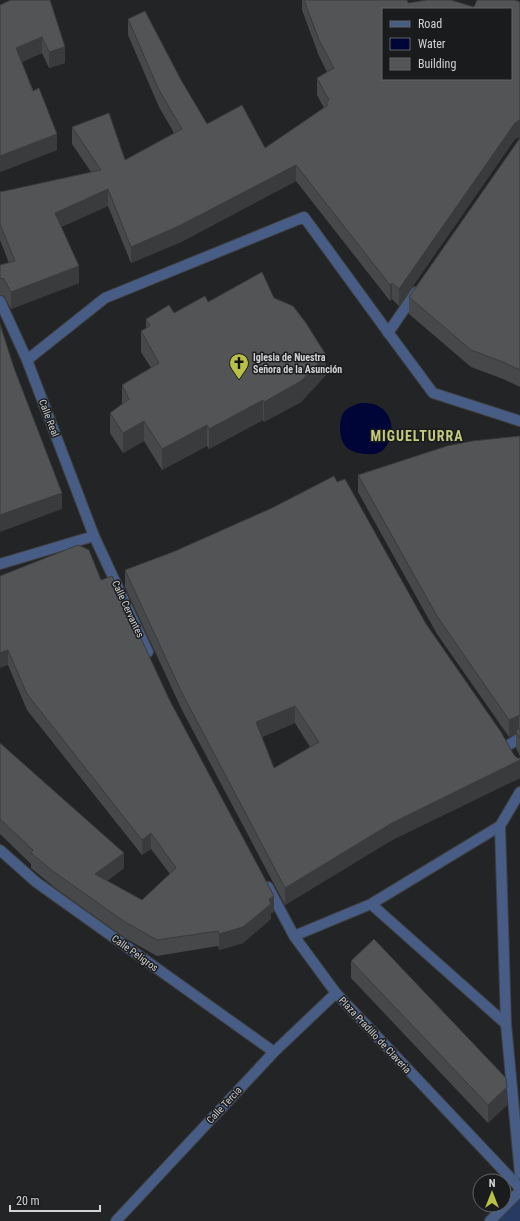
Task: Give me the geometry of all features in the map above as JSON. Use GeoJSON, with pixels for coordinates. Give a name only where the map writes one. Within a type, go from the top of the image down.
{"type":"FeatureCollection","features":[{"type":"Feature","properties":{"kind":"street"},"geometry":{"type":"LineString","coordinates":[[27,360],[105,298],[304,218],[433,393],[520,421]]}},
{"type":"Feature","properties":{"kind":"street"},"geometry":{"type":"LineString","coordinates":[[388,333],[421,285]]}},
{"type":"Feature","properties":{"kind":"street","name":"Calle Real"},"geometry":{"type":"LineString","coordinates":[[0,301],[27,360],[94,536]]}},
{"type":"Feature","properties":{"kind":"street"},"geometry":{"type":"LineString","coordinates":[[0,564],[94,536]]}},
{"type":"Feature","properties":{"kind":"street","name":"Calle Cervantes"},"geometry":{"type":"LineString","coordinates":[[94,536],[153,663]]}},
{"type":"Feature","properties":{"kind":"street"},"geometry":{"type":"LineString","coordinates":[[507,746],[520,738]]}},
{"type":"Feature","properties":{"kind":"street"},"geometry":{"type":"LineString","coordinates":[[264,881],[294,936],[371,904],[500,826],[520,792]]}},
{"type":"Feature","properties":{"kind":"street"},"geometry":{"type":"LineString","coordinates":[[500,826],[506,1024],[520,1174]]}},
{"type":"Feature","properties":{"kind":"street","name":"Calle Peligros"},"geometry":{"type":"LineString","coordinates":[[0,850],[36,882],[274,1052]]}},
{"type":"Feature","properties":{"kind":"street"},"geometry":{"type":"LineString","coordinates":[[371,904],[506,1024]]}},
{"type":"Feature","properties":{"kind":"street","name":"Plaza Pradillo de Claveria"},"geometry":{"type":"LineString","coordinates":[[294,936],[336,994],[520,1188]]}},
{"type":"Feature","properties":{"kind":"street","name":"Calle Tercia"},"geometry":{"type":"LineString","coordinates":[[116,1221],[274,1052],[336,994]]}},
{"type":"Feature","properties":{"kind":"street"},"geometry":{"type":"LineString","coordinates":[[490,1221],[520,1192]]}},
{"type":"Feature","properties":{"kind":"shaded area"},"geometry":{"type":"Polygon","coordinates":[[[520,1192],[520,1221],[491,1221],[499,1213],[512,1213],[512,1200],[520,1192]]]}},
{"type":"Feature","properties":{"kind":"water"},"geometry":{"type":"Polygon","coordinates":[[[360,403],[370,403],[383,409],[391,423],[392,428],[390,438],[384,449],[378,453],[365,454],[353,451],[345,446],[341,438],[340,424],[343,414],[350,407],[360,403]]]}},
{"type":"Feature","properties":{"kind":"building"},"geometry":{"type":"Polygon","coordinates":[[[11,0],[50,0],[65,47],[49,52],[42,37],[16,48],[33,91],[39,88],[57,134],[0,156],[0,5],[11,0]]]}},
{"type":"Feature","properties":{"kind":"building"},"geometry":{"type":"Polygon","coordinates":[[[304,0],[407,0],[408,3],[427,0],[451,0],[474,7],[477,0],[515,0],[520,2],[520,120],[515,123],[399,289],[392,283],[390,285],[296,165],[181,225],[131,247],[108,189],[55,213],[79,266],[11,292],[4,279],[0,278],[0,265],[15,261],[0,224],[0,192],[101,170],[72,127],[109,113],[125,160],[182,129],[159,90],[128,19],[145,11],[181,80],[207,124],[242,105],[265,148],[328,105],[326,102],[329,100],[317,78],[334,68],[319,40],[304,0]]]}},
{"type":"Feature","properties":{"kind":"building"},"geometry":{"type":"Polygon","coordinates":[[[520,138],[520,370],[471,350],[409,297],[520,138]]]}},
{"type":"Feature","properties":{"kind":"building","name":"Iglesia de Nuestra Señora de la Asunción"},"geometry":{"type":"Polygon","coordinates":[[[262,272],[274,298],[293,306],[306,323],[326,355],[301,381],[264,402],[263,400],[209,429],[207,425],[162,449],[144,421],[123,433],[110,413],[129,399],[122,385],[159,363],[141,331],[150,326],[146,319],[169,305],[174,313],[205,296],[208,302],[262,272]]]}},
{"type":"Feature","properties":{"kind":"building"},"geometry":{"type":"Polygon","coordinates":[[[0,324],[14,368],[62,493],[0,515],[0,324]]]}},
{"type":"Feature","properties":{"kind":"building"},"geometry":{"type":"Polygon","coordinates":[[[520,436],[520,715],[509,720],[437,616],[358,475],[447,446],[472,441],[520,436]]]}},
{"type":"Feature","properties":{"kind":"building"},"geometry":{"type":"Polygon","coordinates":[[[334,476],[337,482],[345,479],[426,624],[501,732],[514,755],[517,758],[520,758],[520,760],[392,823],[285,888],[182,693],[125,570],[173,552],[272,508],[334,476]],[[295,706],[256,722],[274,768],[319,742],[295,706]]]}},
{"type":"Feature","properties":{"kind":"building"},"geometry":{"type":"Polygon","coordinates":[[[78,545],[89,550],[101,580],[112,576],[170,701],[274,896],[269,899],[271,904],[243,927],[219,934],[218,931],[157,940],[125,922],[54,872],[31,853],[33,850],[0,819],[0,743],[124,853],[95,874],[142,900],[176,868],[151,833],[142,840],[27,694],[8,650],[0,653],[0,576],[78,545]]]}},
{"type":"Feature","properties":{"kind":"building"},"geometry":{"type":"Polygon","coordinates":[[[520,728],[520,739],[516,731],[520,728]]]}},
{"type":"Feature","properties":{"kind":"building"},"geometry":{"type":"Polygon","coordinates":[[[374,939],[506,1078],[507,1087],[488,1105],[351,961],[374,939]]]}},
{"type":"Feature","properties":{"kind":"place","name":"Iglesia de Nuestra Señora de la Asunción"},"geometry":{"type":"Point","coordinates":[239,380]}},
{"type":"Feature","properties":{"kind":"district","name":"MIGUELTURRA"},"geometry":{"type":"Point","coordinates":[417,436]}}]}
